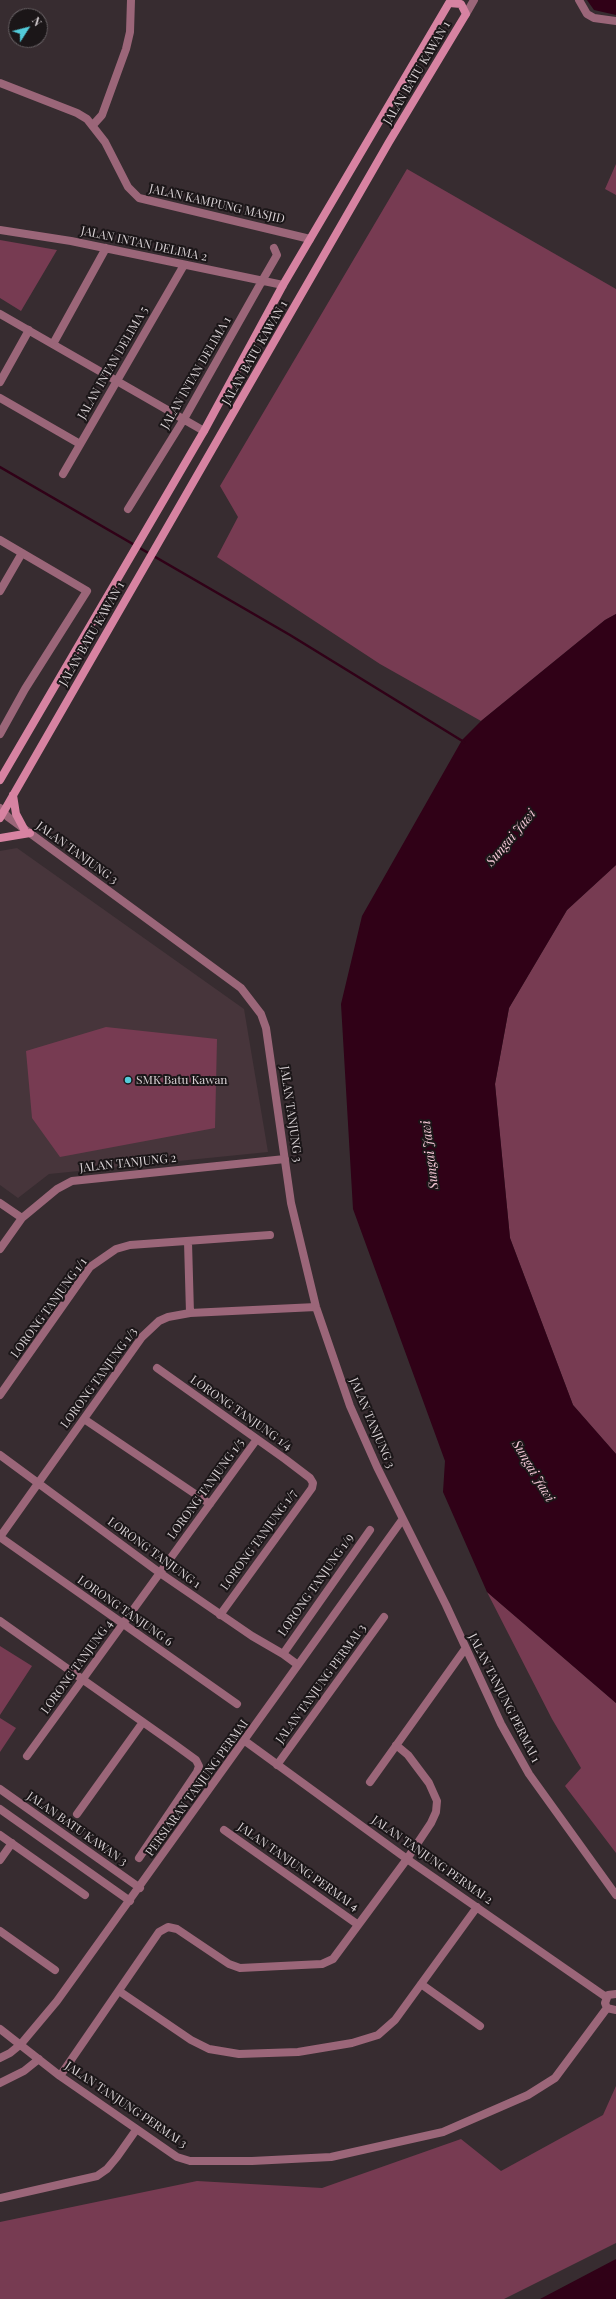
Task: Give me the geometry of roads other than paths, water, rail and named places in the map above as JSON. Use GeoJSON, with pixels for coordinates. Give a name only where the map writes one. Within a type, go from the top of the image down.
{"type":"FeatureCollection","features":[{"type":"Feature","properties":{"kind":"street"},"geometry":{"type":"LineString","coordinates":[[94,125],[102,115],[126,49],[130,32],[131,0]]}},
{"type":"Feature","properties":{"kind":"street"},"geometry":{"type":"LineString","coordinates":[[466,14],[474,0]]}},
{"type":"Feature","properties":{"kind":"street"},"geometry":{"type":"LineString","coordinates":[[579,0],[587,14],[594,18],[616,21]]}},
{"type":"Feature","properties":{"kind":"street","name":"JALAN BATU KAWAN 1"},"geometry":{"type":"LineString","coordinates":[[0,780],[204,431],[283,285],[449,2],[461,4],[466,14],[389,142],[2,814]]}},
{"type":"Feature","properties":{"kind":"street","name":"JALAN KAMPUNG MASJID"},"geometry":{"type":"LineString","coordinates":[[0,83],[78,112],[94,125],[128,187],[139,198],[310,239]]}},
{"type":"Feature","properties":{"kind":"street","name":"JALAN INTAN DELIMA 2"},"geometry":{"type":"LineString","coordinates":[[0,230],[106,248],[283,285]]}},
{"type":"Feature","properties":{"kind":"street"},"geometry":{"type":"LineString","coordinates":[[53,344],[106,248]]}},
{"type":"Feature","properties":{"kind":"street","name":"JALAN INTAN DELIMA 1"},"geometry":{"type":"LineString","coordinates":[[128,508],[184,420],[277,255],[274,248]]}},
{"type":"Feature","properties":{"kind":"street","name":"JALAN INTAN DELIMA 5"},"geometry":{"type":"LineString","coordinates":[[63,474],[184,265]]}},
{"type":"Feature","properties":{"kind":"street"},"geometry":{"type":"LineString","coordinates":[[0,314],[204,431]]}},
{"type":"Feature","properties":{"kind":"street"},"geometry":{"type":"LineString","coordinates":[[0,382],[29,330]]}},
{"type":"Feature","properties":{"kind":"street"},"geometry":{"type":"LineString","coordinates":[[0,398],[80,444]]}},
{"type":"Feature","properties":{"kind":"street"},"geometry":{"type":"LineString","coordinates":[[0,540],[86,591],[25,688],[0,734]]}},
{"type":"Feature","properties":{"kind":"street"},"geometry":{"type":"LineString","coordinates":[[0,591],[22,553]]}},
{"type":"Feature","properties":{"kind":"street"},"geometry":{"type":"LineString","coordinates":[[0,772],[9,765]]}},
{"type":"Feature","properties":{"kind":"street"},"geometry":{"type":"LineString","coordinates":[[0,838],[27,831],[16,814],[13,796]]}},
{"type":"Feature","properties":{"kind":"street","name":"JALAN TANJUNG 3"},"geometry":{"type":"LineString","coordinates":[[2,814],[214,967],[241,988],[253,1001],[261,1014],[266,1028],[291,1203],[316,1307],[350,1406],[402,1520]]}},
{"type":"Feature","properties":{"kind":"street","name":"JALAN TANJUNG 2"},"geometry":{"type":"LineString","coordinates":[[0,1248],[22,1218],[57,1189],[72,1181],[285,1159]]}},
{"type":"Feature","properties":{"kind":"street"},"geometry":{"type":"LineString","coordinates":[[0,1202],[22,1218]]}},
{"type":"Feature","properties":{"kind":"street","name":"LORONG TANJUNG 1/1"},"geometry":{"type":"LineString","coordinates":[[0,1396],[90,1267],[103,1256],[116,1249],[130,1245],[270,1235]]}},
{"type":"Feature","properties":{"kind":"street"},"geometry":{"type":"LineString","coordinates":[[188,1242],[190,1314]]}},
{"type":"Feature","properties":{"kind":"street","name":"LORONG TANJUNG 1/3"},"geometry":{"type":"LineString","coordinates":[[0,1537],[150,1328],[168,1317],[190,1314],[316,1307]]}},
{"type":"Feature","properties":{"kind":"street","name":"LORONG TANJUNG 1/4"},"geometry":{"type":"LineString","coordinates":[[156,1368],[310,1478]]}},
{"type":"Feature","properties":{"kind":"street"},"geometry":{"type":"LineString","coordinates":[[84,1419],[210,1504]]}},
{"type":"Feature","properties":{"kind":"street","name":"LORONG TANJUNG 1/5"},"geometry":{"type":"LineString","coordinates":[[160,1572],[256,1439]]}},
{"type":"Feature","properties":{"kind":"street","name":"LORONG TANJUNG 1"},"geometry":{"type":"LineString","coordinates":[[0,1455],[220,1615],[298,1665]]}},
{"type":"Feature","properties":{"kind":"street","name":"LORONG TANJUNG 1/7"},"geometry":{"type":"LineString","coordinates":[[220,1615],[312,1488],[313,1483],[310,1478]]}},
{"type":"Feature","properties":{"kind":"street","name":"JALAN TANJUNG PERMAI 1"},"geometry":{"type":"LineString","coordinates":[[402,1520],[446,1605],[465,1649],[501,1724],[529,1774],[616,1895]]}},
{"type":"Feature","properties":{"kind":"street","name":"PERSIARAN TANJUNG PERMAI"},"geometry":{"type":"LineString","coordinates":[[0,2058],[10,2053],[21,2044],[57,2001],[130,1902],[402,1520]]}},
{"type":"Feature","properties":{"kind":"street","name":"LORONG TANJUNG 1/9"},"geometry":{"type":"LineString","coordinates":[[283,1654],[370,1530]]}},
{"type":"Feature","properties":{"kind":"street","name":"LORONG TANJUNG 6"},"geometry":{"type":"LineString","coordinates":[[0,1537],[237,1704]]}},
{"type":"Feature","properties":{"kind":"street","name":"LORONG TANJUNG 4"},"geometry":{"type":"LineString","coordinates":[[27,1756],[160,1572]]}},
{"type":"Feature","properties":{"kind":"street","name":"JALAN TANJUNG PERMAI 3"},"geometry":{"type":"LineString","coordinates":[[277,1765],[384,1616]]}},
{"type":"Feature","properties":{"kind":"street"},"geometry":{"type":"LineString","coordinates":[[0,1621],[196,1760],[199,1766],[197,1772],[139,1858]]}},
{"type":"Feature","properties":{"kind":"street"},"geometry":{"type":"LineString","coordinates":[[370,1782],[465,1649]]}},
{"type":"Feature","properties":{"kind":"street"},"geometry":{"type":"LineString","coordinates":[[77,1814],[143,1722]]}},
{"type":"Feature","properties":{"kind":"street","name":"JALAN TANJUNG PERMAI 2"},"geometry":{"type":"LineString","coordinates":[[245,1741],[407,1859],[606,1997]]}},
{"type":"Feature","properties":{"kind":"street"},"geometry":{"type":"LineString","coordinates":[[60,2076],[159,1932],[168,1927],[178,1929],[234,1967],[249,1969],[322,1964],[333,1959],[357,1924],[407,1859],[431,1823],[436,1812],[437,1800],[420,1769],[408,1755],[396,1745]]}},
{"type":"Feature","properties":{"kind":"street","name":"JALAN BATU KAWAN 3"},"geometry":{"type":"LineString","coordinates":[[0,1789],[140,1888]]}},
{"type":"Feature","properties":{"kind":"street"},"geometry":{"type":"LineString","coordinates":[[0,1809],[130,1902]]}},
{"type":"Feature","properties":{"kind":"street","name":"JALAN TANJUNG PERMAI 4"},"geometry":{"type":"LineString","coordinates":[[224,1830],[357,1924]]}},
{"type":"Feature","properties":{"kind":"street"},"geometry":{"type":"LineString","coordinates":[[0,1835],[85,1895]]}},
{"type":"Feature","properties":{"kind":"street"},"geometry":{"type":"LineString","coordinates":[[0,1860],[12,1843]]}},
{"type":"Feature","properties":{"kind":"street"},"geometry":{"type":"LineString","coordinates":[[119,1990],[199,2045],[214,2050],[239,2054],[298,2052],[370,2038],[386,2030],[395,2020],[477,1907]]}},
{"type":"Feature","properties":{"kind":"street"},"geometry":{"type":"LineString","coordinates":[[0,1931],[55,1970]]}},
{"type":"Feature","properties":{"kind":"street"},"geometry":{"type":"LineString","coordinates":[[421,1984],[480,2026]]}},
{"type":"Feature","properties":{"kind":"street"},"geometry":{"type":"LineString","coordinates":[[616,1994],[611,1993],[606,1997],[605,2003],[607,2008],[616,2010]]}},
{"type":"Feature","properties":{"kind":"street","name":"JALAN TANJUNG PERMAI 3"},"geometry":{"type":"LineString","coordinates":[[0,2029],[60,2076],[166,2150],[190,2161],[252,2161],[331,2157],[443,2132],[528,2095],[555,2078],[607,2008]]}},
{"type":"Feature","properties":{"kind":"street"},"geometry":{"type":"LineString","coordinates":[[0,2083],[18,2075],[39,2059]]}},
{"type":"Feature","properties":{"kind":"street"},"geometry":{"type":"LineString","coordinates":[[0,2198],[97,2176],[107,2169],[136,2130]]}},
{"type":"Feature","properties":{"kind":"water"},"geometry":{"type":"Polygon","coordinates":[[[587,0],[616,0],[616,15],[594,10],[587,0]]]}},
{"type":"Feature","properties":{"kind":"water","name":"Sungai Jawi"},"geometry":{"type":"Polygon","coordinates":[[[616,614],[616,865],[567,910],[509,1008],[495,1084],[510,1238],[573,1405],[616,1454],[616,1703],[487,1592],[443,1492],[445,1461],[353,1209],[341,1004],[362,916],[462,740],[481,721],[605,620],[616,614]]]}},
{"type":"Feature","properties":{"kind":"water"},"geometry":{"type":"Polygon","coordinates":[[[616,2259],[616,2299],[540,2299],[616,2259]]]}},
{"type":"Feature","properties":{"kind":"waterway"},"geometry":{"type":"LineString","coordinates":[[0,467],[290,635],[464,742]]}},
{"type":"Feature","properties":{"kind":"place","name":"SMK Batu Kawan"},"geometry":{"type":"Point","coordinates":[128,1080]}}]}
